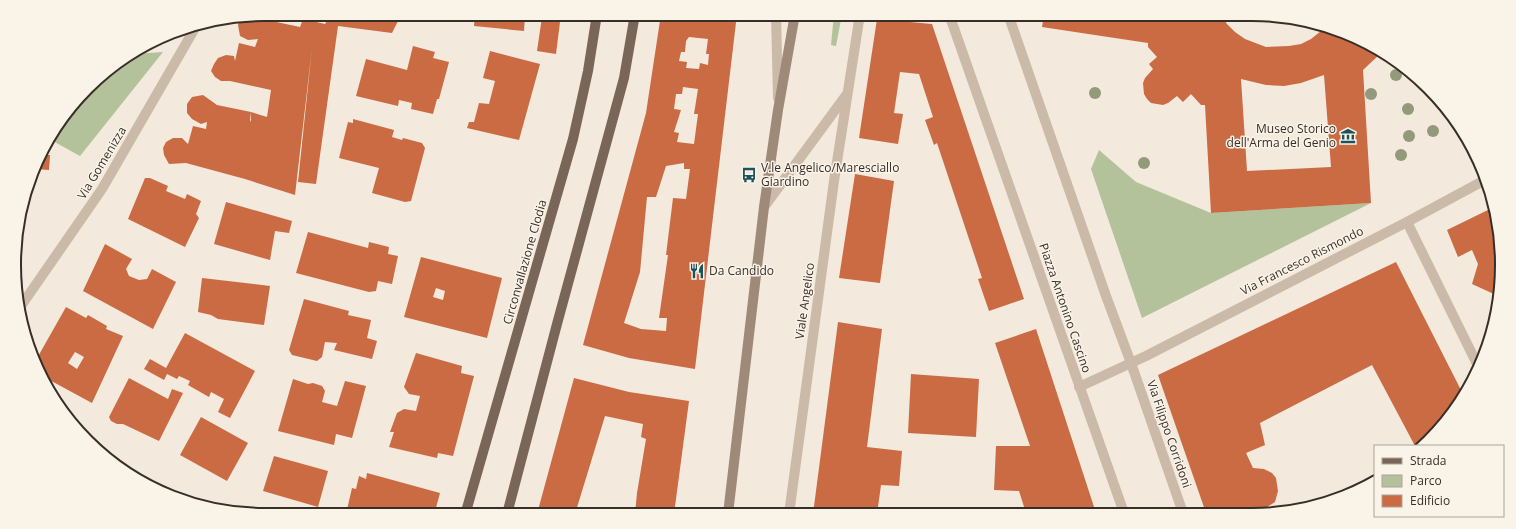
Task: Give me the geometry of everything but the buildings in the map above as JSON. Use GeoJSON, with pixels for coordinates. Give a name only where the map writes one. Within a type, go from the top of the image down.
{"type":"FeatureCollection","features":[{"type":"Feature","properties":{"kind":"main road","name":"Circonvallazione Clodia"},"geometry":{"type":"LineString","coordinates":[[467,508],[573,139],[588,70],[596,21]]}},
{"type":"Feature","properties":{"kind":"main road"},"geometry":{"type":"LineString","coordinates":[[509,508],[624,78],[634,21]]}},
{"type":"Feature","properties":{"kind":"street","name":"Viale Angelico"},"geometry":{"type":"LineString","coordinates":[[776,21],[778,110]]}},
{"type":"Feature","properties":{"kind":"street","name":"Viale Angelico"},"geometry":{"type":"LineString","coordinates":[[729,508],[764,207],[778,110],[794,21]]}},
{"type":"Feature","properties":{"kind":"street","name":"Viale Angelico"},"geometry":{"type":"LineString","coordinates":[[790,508],[833,189],[859,21]]}},
{"type":"Feature","properties":{"kind":"street","name":"Piazza Antonino Cascino"},"geometry":{"type":"LineString","coordinates":[[952,21],[1079,387],[1132,363]]}},
{"type":"Feature","properties":{"kind":"street"},"geometry":{"type":"LineString","coordinates":[[1010,21],[1106,296],[1132,363]]}},
{"type":"Feature","properties":{"kind":"street","name":"Via Gomenizza"},"geometry":{"type":"LineString","coordinates":[[24,302],[102,189],[193,32]]}},
{"type":"Feature","properties":{"kind":"street","name":"Viale Angelico"},"geometry":{"type":"LineString","coordinates":[[764,207],[848,92]]}},
{"type":"Feature","properties":{"kind":"street","name":"Via Francesco Rismondo"},"geometry":{"type":"LineString","coordinates":[[1132,363],[1407,222],[1481,182]]}},
{"type":"Feature","properties":{"kind":"street"},"geometry":{"type":"LineString","coordinates":[[1407,222],[1475,360]]}},
{"type":"Feature","properties":{"kind":"street","name":"Via Filippo Corridoni"},"geometry":{"type":"LineString","coordinates":[[1132,363],[1181,508]]}},
{"type":"Feature","properties":{"kind":"street"},"geometry":{"type":"LineString","coordinates":[[1079,387],[1122,508]]}},
{"type":"Feature","properties":{"kind":"green space"},"geometry":{"type":"Polygon","coordinates":[[[833,21],[841,21],[836,46],[831,45],[833,21]]]}},
{"type":"Feature","properties":{"kind":"green space"},"geometry":{"type":"Polygon","coordinates":[[[163,52],[80,156],[55,142],[71,116],[92,92],[116,71],[144,53],[163,52]]]}},
{"type":"Feature","properties":{"kind":"green space"},"geometry":{"type":"Polygon","coordinates":[[[1099,150],[1136,182],[1211,213],[1371,203],[1142,318],[1091,169],[1099,150]]]}},
{"type":"Feature","properties":{"kind":"place","name":"Museo Storico dell'Arma del Genio"},"geometry":{"type":"Point","coordinates":[1348,136]}},
{"type":"Feature","properties":{"kind":"place","name":"V.le Angelico/Maresciallo Giardino"},"geometry":{"type":"Point","coordinates":[749,175]}},
{"type":"Feature","properties":{"kind":"place","name":"Da Candido"},"geometry":{"type":"Point","coordinates":[697,271]}}]}
